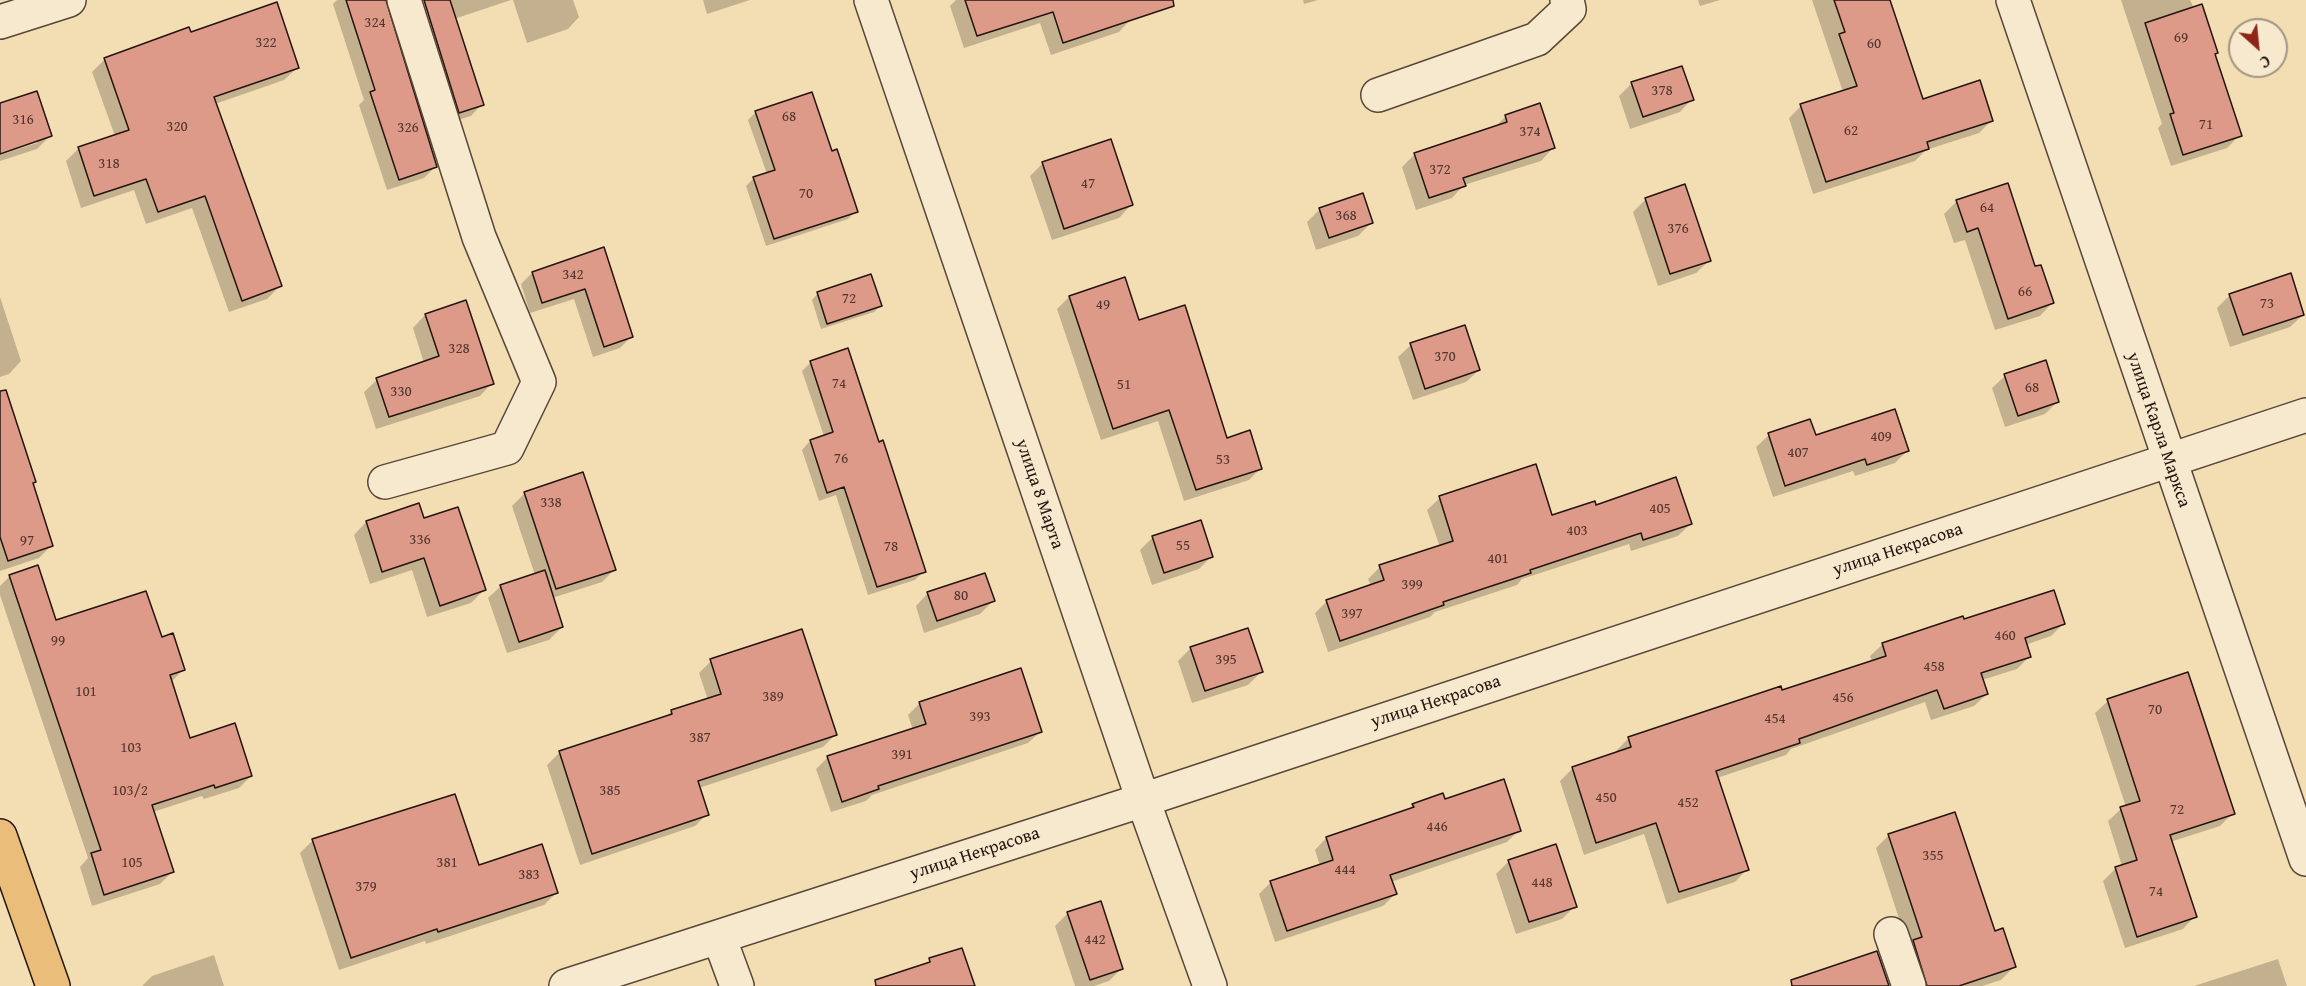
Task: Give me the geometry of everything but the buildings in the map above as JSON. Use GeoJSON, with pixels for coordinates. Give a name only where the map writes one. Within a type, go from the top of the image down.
{"type":"FeatureCollection","features":[{"type":"Feature","properties":{"kind":"main road"},"geometry":{"type":"LineString","coordinates":[[0,836],[53,986]]}},
{"type":"Feature","properties":{"kind":"street"},"geometry":{"type":"LineString","coordinates":[[0,22],[69,0]]}},
{"type":"Feature","properties":{"kind":"street"},"geometry":{"type":"LineString","coordinates":[[385,482],[507,448],[539,382],[479,237],[404,0]]}},
{"type":"Feature","properties":{"kind":"street","name":"улица 8 Марта"},"geometry":{"type":"LineString","coordinates":[[871,0],[1143,800],[1210,986]]}},
{"type":"Feature","properties":{"kind":"street"},"geometry":{"type":"LineString","coordinates":[[1378,95],[1537,39],[1569,9],[1567,0]]}},
{"type":"Feature","properties":{"kind":"street","name":"улица Карла Маркса"},"geometry":{"type":"LineString","coordinates":[[2013,0],[2168,460],[2306,859]]}},
{"type":"Feature","properties":{"kind":"street","name":"улица Некрасова"},"geometry":{"type":"LineString","coordinates":[[566,986],[1143,800],[2306,415]]}},
{"type":"Feature","properties":{"kind":"street"},"geometry":{"type":"LineString","coordinates":[[1892,934],[1909,986]]}},
{"type":"Feature","properties":{"kind":"street"},"geometry":{"type":"LineString","coordinates":[[719,936],[737,986]]}}]}
